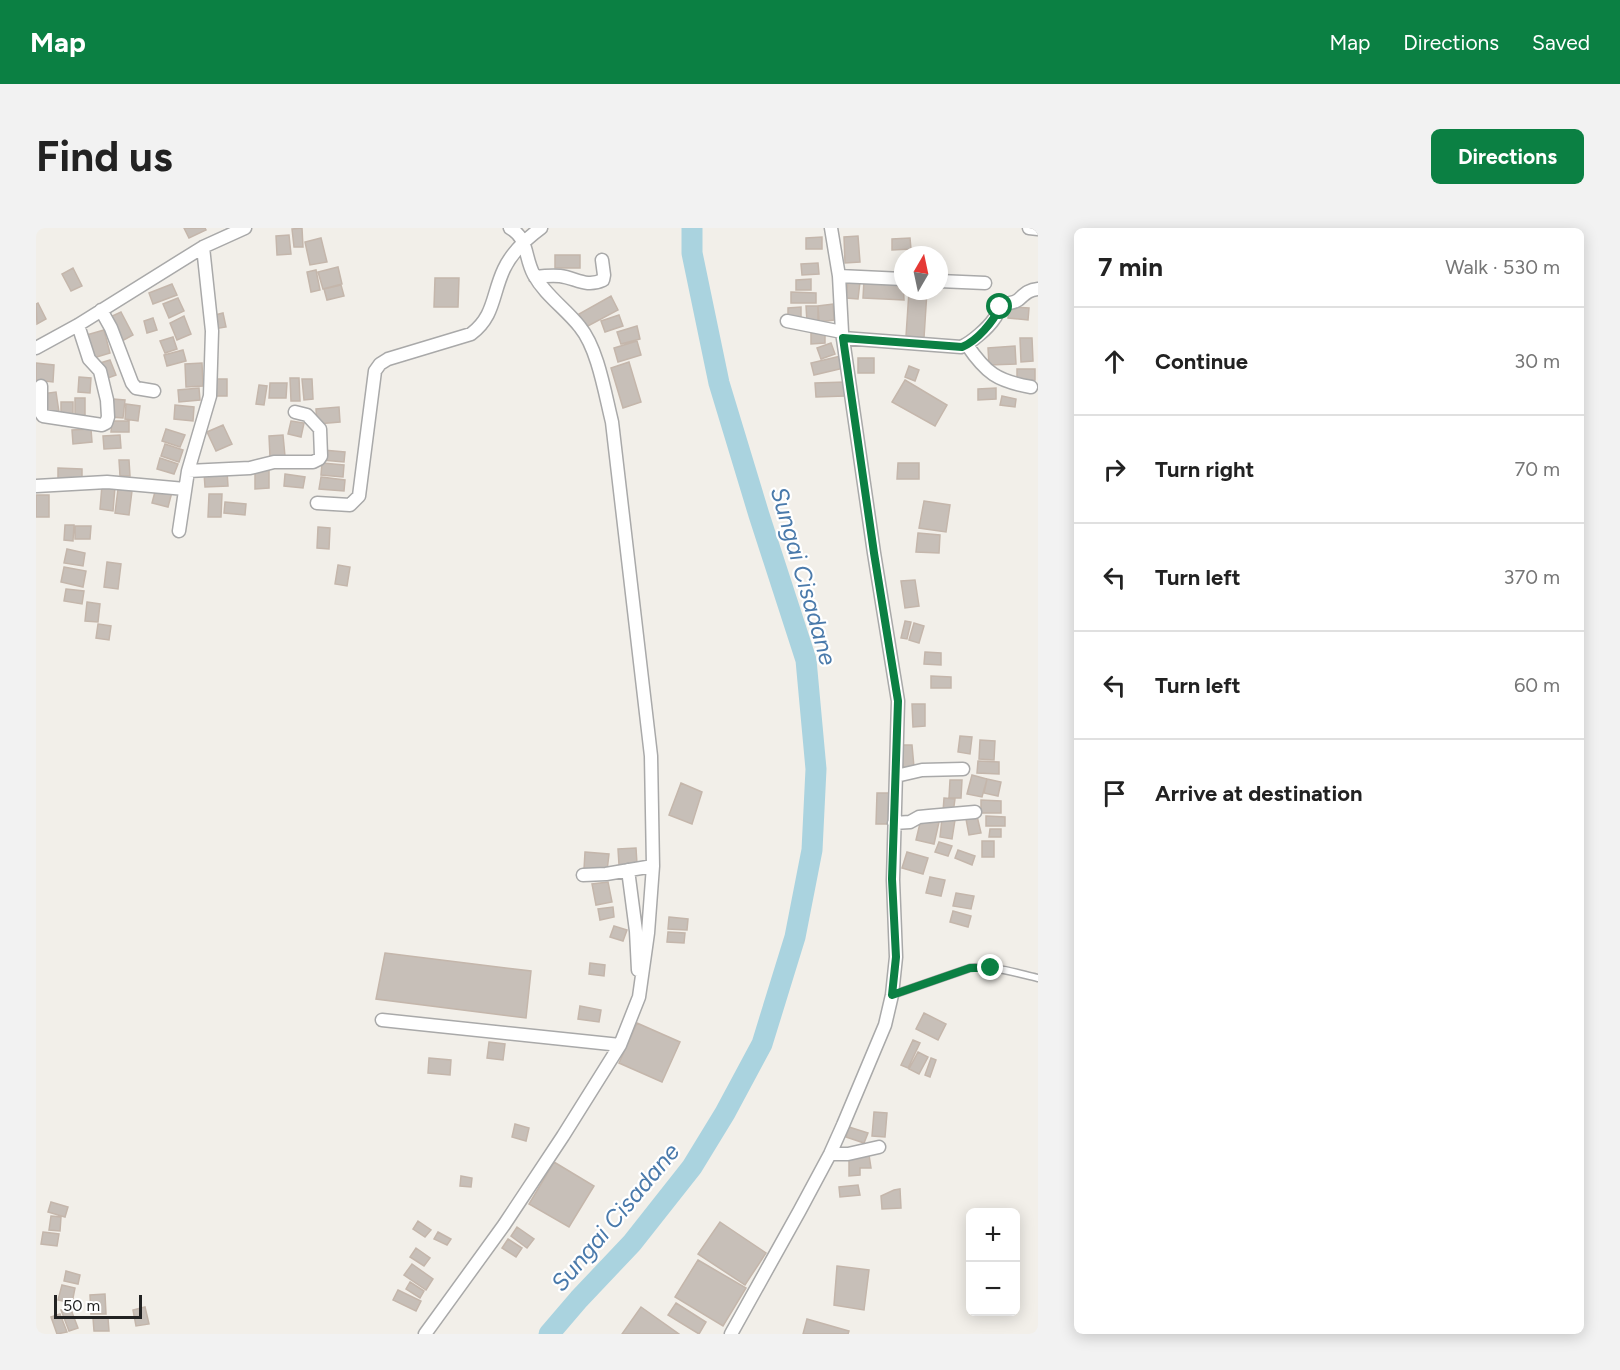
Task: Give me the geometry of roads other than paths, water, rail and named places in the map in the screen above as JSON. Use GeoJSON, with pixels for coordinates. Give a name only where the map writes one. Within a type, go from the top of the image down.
{"type":"FeatureCollection","features":[{"type":"Feature","properties":{"kind":"street"},"geometry":{"type":"LineString","coordinates":[[36,348],[78,325],[203,247],[244,228]]}},
{"type":"Feature","properties":{"kind":"street"},"geometry":{"type":"LineString","coordinates":[[425,1334],[504,1225],[620,1045],[639,997],[648,933],[653,867],[651,756],[612,422],[596,362],[582,329],[535,277],[528,262],[524,241],[510,228]]}},
{"type":"Feature","properties":{"kind":"street"},"geometry":{"type":"LineString","coordinates":[[317,503],[350,505],[359,496],[375,371],[380,364],[388,359],[471,334],[480,327],[491,309],[504,269],[524,241],[541,228]]}},
{"type":"Feature","properties":{"kind":"street"},"geometry":{"type":"LineString","coordinates":[[731,1334],[830,1154],[885,1025],[892,995],[896,957],[892,879],[898,701],[843,335],[831,228]]}},
{"type":"Feature","properties":{"kind":"street"},"geometry":{"type":"LineString","coordinates":[[1029,228],[1038,229]]}},
{"type":"Feature","properties":{"kind":"street"},"geometry":{"type":"LineString","coordinates":[[179,531],[188,471],[210,396],[212,331],[203,247]]}},
{"type":"Feature","properties":{"kind":"street"},"geometry":{"type":"LineString","coordinates":[[535,277],[561,276],[582,283],[599,282],[603,280],[604,275],[602,260]]}},
{"type":"Feature","properties":{"kind":"street"},"geometry":{"type":"LineString","coordinates":[[838,276],[894,279]]}},
{"type":"Feature","properties":{"kind":"street"},"geometry":{"type":"LineString","coordinates":[[948,281],[985,283]]}},
{"type":"Feature","properties":{"kind":"street"},"geometry":{"type":"LineString","coordinates":[[787,321],[843,335],[962,347],[990,324],[1000,307],[1016,302],[1025,292],[1038,288]]}},
{"type":"Feature","properties":{"kind":"street"},"geometry":{"type":"LineString","coordinates":[[101,310],[111,328],[132,384],[136,388],[154,391]]}},
{"type":"Feature","properties":{"kind":"street"},"geometry":{"type":"LineString","coordinates":[[41,386],[43,416],[91,424],[106,423],[107,400],[100,371],[90,359],[78,325]]}},
{"type":"Feature","properties":{"kind":"street"},"geometry":{"type":"LineString","coordinates":[[967,345],[979,362],[999,379],[1031,387]]}},
{"type":"Feature","properties":{"kind":"street"},"geometry":{"type":"LineString","coordinates":[[188,471],[250,468],[274,462],[317,461],[321,456],[320,429],[308,415],[295,412]]}},
{"type":"Feature","properties":{"kind":"street"},"geometry":{"type":"LineString","coordinates":[[36,486],[107,482],[185,489]]}},
{"type":"Feature","properties":{"kind":"street"},"geometry":{"type":"LineString","coordinates":[[896,776],[922,770],[963,769]]}},
{"type":"Feature","properties":{"kind":"street"},"geometry":{"type":"LineString","coordinates":[[894,823],[910,822],[919,817],[975,812]]}},
{"type":"Feature","properties":{"kind":"street"},"geometry":{"type":"LineString","coordinates":[[583,876],[653,867]]}},
{"type":"Feature","properties":{"kind":"street"},"geometry":{"type":"LineString","coordinates":[[628,870],[636,931],[639,997]]}},
{"type":"Feature","properties":{"kind":"street"},"geometry":{"type":"LineString","coordinates":[[382,1020],[620,1045]]}},
{"type":"Feature","properties":{"kind":"street"},"geometry":{"type":"LineString","coordinates":[[830,1154],[848,1154],[879,1147]]}},
{"type":"Feature","properties":{"kind":"lane"},"geometry":{"type":"LineString","coordinates":[[892,995],[978,966],[1038,978]]}},
{"type":"Feature","properties":{"kind":"waterway","name":"Sungai Cisadane"},"geometry":{"type":"LineString","coordinates":[[549,1334],[632,1243],[692,1167],[725,1113],[762,1044],[795,937],[812,850],[816,769],[806,660],[719,383],[692,253],[692,228]]}}]}
